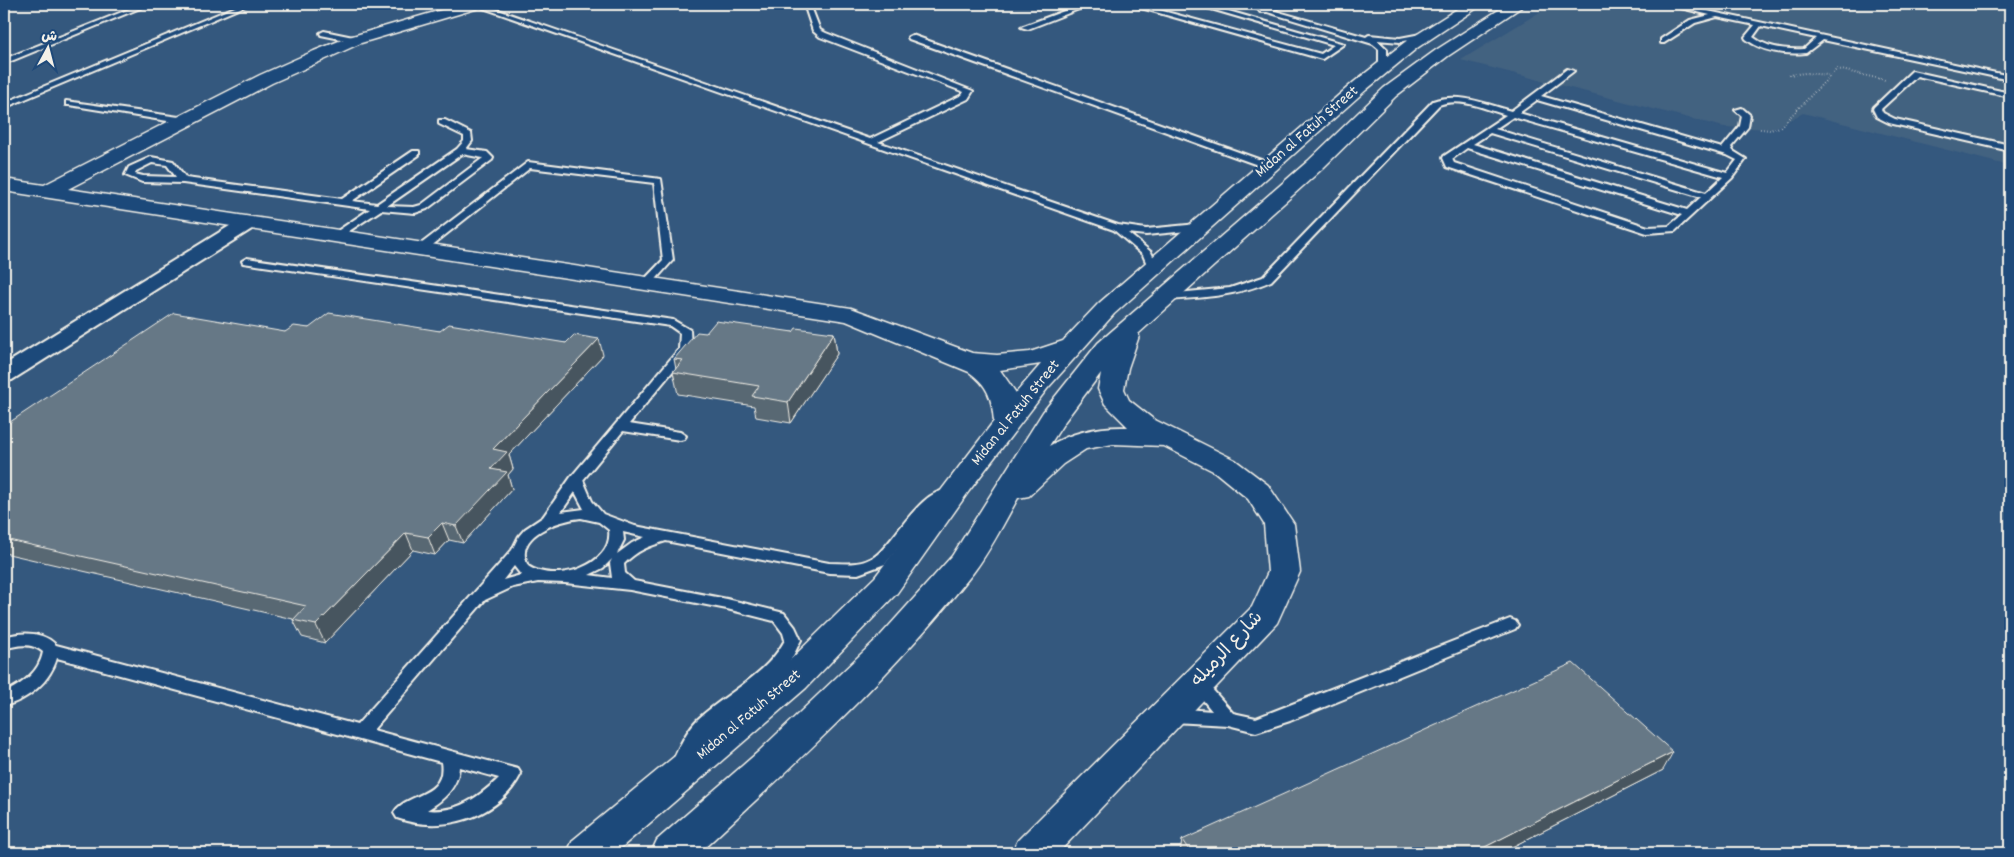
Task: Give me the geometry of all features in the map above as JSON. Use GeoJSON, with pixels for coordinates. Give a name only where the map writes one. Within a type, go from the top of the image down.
{"type":"FeatureCollection","features":[{"type":"Feature","properties":{"kind":"main road"},"geometry":{"type":"LineString","coordinates":[[48,191],[266,80],[356,40],[476,4]]}},
{"type":"Feature","properties":{"kind":"main road","name":"Midan al Fatuh Street"},"geometry":{"type":"LineString","coordinates":[[587,853],[794,678],[880,591],[959,484],[1038,383],[1106,309],[1153,266],[1383,68],[1428,34],[1475,4]]}},
{"type":"Feature","properties":{"kind":"main road","name":"Midan al Fatuh Street"},"geometry":{"type":"LineString","coordinates":[[671,853],[770,764],[892,645],[963,564],[1053,418],[1107,348],[1315,165],[1390,92],[1442,53],[1518,4]]}},
{"type":"Feature","properties":{"kind":"main road"},"geometry":{"type":"LineString","coordinates":[[4,185],[851,315],[968,361],[986,371],[1004,390],[1008,422]]}},
{"type":"Feature","properties":{"kind":"main road","name":"شارع الرميله"},"geometry":{"type":"LineString","coordinates":[[1032,853],[1265,614],[1284,572],[1279,524],[1258,492],[1225,466],[1143,425],[1118,404],[1111,389],[1115,368],[1128,330]]}},
{"type":"Feature","properties":{"kind":"main road"},"geometry":{"type":"LineString","coordinates":[[968,361],[1015,364],[1072,346]]}},
{"type":"Feature","properties":{"kind":"main road"},"geometry":{"type":"LineString","coordinates":[[999,506],[1065,449],[1086,439],[1110,435],[1174,440]]}},
{"type":"Feature","properties":{"kind":"street"},"geometry":{"type":"LineString","coordinates":[[4,375],[248,223]]}},
{"type":"Feature","properties":{"kind":"lane"},"geometry":{"type":"LineString","coordinates":[[4,62],[147,4]]}},
{"type":"Feature","properties":{"kind":"lane"},"geometry":{"type":"LineString","coordinates":[[5,105],[247,4]]}},
{"type":"Feature","properties":{"kind":"lane"},"geometry":{"type":"LineString","coordinates":[[476,4],[1116,228],[1146,232],[1198,227]]}},
{"type":"Feature","properties":{"kind":"lane"},"geometry":{"type":"LineString","coordinates":[[807,4],[817,31],[823,35],[969,91],[965,97],[871,142]]}},
{"type":"Feature","properties":{"kind":"lane"},"geometry":{"type":"LineString","coordinates":[[1025,27],[1089,4]]}},
{"type":"Feature","properties":{"kind":"lane"},"geometry":{"type":"LineString","coordinates":[[1130,4],[1322,58],[1340,44],[1197,4]]}},
{"type":"Feature","properties":{"kind":"lane"},"geometry":{"type":"LineString","coordinates":[[1209,25],[1233,13],[1245,4],[1271,6],[1376,42],[1383,49],[1383,68]]}},
{"type":"Feature","properties":{"kind":"lane"},"geometry":{"type":"LineString","coordinates":[[1662,4],[1685,11],[1690,16],[1690,22]]}},
{"type":"Feature","properties":{"kind":"lane"},"geometry":{"type":"LineString","coordinates":[[1667,4],[1822,36],[1923,60],[1925,64],[1877,109],[1880,116],[1892,121],[2010,148]]}},
{"type":"Feature","properties":{"kind":"lane"},"geometry":{"type":"LineString","coordinates":[[1706,4],[2010,69]]}},
{"type":"Feature","properties":{"kind":"lane"},"geometry":{"type":"LineString","coordinates":[[1664,42],[1690,22],[1700,18],[1737,18]]}},
{"type":"Feature","properties":{"kind":"lane"},"geometry":{"type":"LineString","coordinates":[[1760,23],[1749,37],[1759,44],[1773,47],[1806,51],[1822,36]]}},
{"type":"Feature","properties":{"kind":"lane"},"geometry":{"type":"LineString","coordinates":[[324,33],[356,40]]}},
{"type":"Feature","properties":{"kind":"lane"},"geometry":{"type":"LineString","coordinates":[[1361,36],[1400,40],[1428,34]]}},
{"type":"Feature","properties":{"kind":"lane"},"geometry":{"type":"LineString","coordinates":[[912,37],[1268,166]]}},
{"type":"Feature","properties":{"kind":"lane"},"geometry":{"type":"LineString","coordinates":[[1915,58],[2010,78]]}},
{"type":"Feature","properties":{"kind":"lane"},"geometry":{"type":"LineString","coordinates":[[1938,78],[1945,68],[1956,66]]}},
{"type":"Feature","properties":{"kind":"lane"},"geometry":{"type":"LineString","coordinates":[[1535,97],[1742,159],[1728,176],[1672,229],[1647,230],[1450,165],[1447,158],[1514,113],[1535,97],[1570,71]]}},
{"type":"Feature","properties":{"kind":"lane"},"geometry":{"type":"LineString","coordinates":[[1915,73],[2010,94]]}},
{"type":"Feature","properties":{"kind":"lane"},"geometry":{"type":"LineString","coordinates":[[1166,297],[1218,295],[1247,289],[1267,279],[1436,103],[1447,99],[1466,101],[1514,113],[1728,176]]}},
{"type":"Feature","properties":{"kind":"lane"},"geometry":{"type":"LineString","coordinates":[[69,103],[186,121]]}},
{"type":"Feature","properties":{"kind":"lane"},"geometry":{"type":"LineString","coordinates":[[1730,154],[1726,147],[1744,127],[1746,115],[1740,110]]}},
{"type":"Feature","properties":{"kind":"lane"},"geometry":{"type":"LineString","coordinates":[[337,236],[460,151],[468,141],[468,135],[442,122]]}},
{"type":"Feature","properties":{"kind":"lane"},"geometry":{"type":"LineString","coordinates":[[1489,130],[1707,196]]}},
{"type":"Feature","properties":{"kind":"lane"},"geometry":{"type":"LineString","coordinates":[[1466,145],[1689,214]]}},
{"type":"Feature","properties":{"kind":"lane"},"geometry":{"type":"LineString","coordinates":[[183,180],[170,163],[151,160],[132,169],[130,175],[142,179],[183,180],[399,210],[415,210],[424,206],[489,158],[484,154],[460,151]]}},
{"type":"Feature","properties":{"kind":"lane"},"geometry":{"type":"LineString","coordinates":[[344,202],[416,153]]}},
{"type":"Feature","properties":{"kind":"lane"},"geometry":{"type":"LineString","coordinates":[[420,249],[528,164],[658,181],[668,260],[646,284]]}},
{"type":"Feature","properties":{"kind":"lane"},"geometry":{"type":"LineString","coordinates":[[1116,228],[1147,254],[1153,266]]}},
{"type":"Feature","properties":{"kind":"lane"},"geometry":{"type":"LineString","coordinates":[[248,261],[673,323],[686,332],[684,349],[576,480],[548,520]]}},
{"type":"Feature","properties":{"kind":"lane"},"geometry":{"type":"LineString","coordinates":[[620,427],[680,436]]}},
{"type":"Feature","properties":{"kind":"lane"},"geometry":{"type":"LineString","coordinates":[[566,578],[593,569],[604,562],[614,550],[618,539],[616,528],[586,503],[576,480]]}},
{"type":"Feature","properties":{"kind":"lane"},"geometry":{"type":"LineString","coordinates":[[360,733],[517,554],[520,544],[526,535],[548,520],[564,515],[602,517],[632,530],[829,568],[858,569],[880,560],[922,510],[959,484]]}},
{"type":"Feature","properties":{"kind":"lane"},"geometry":{"type":"LineString","coordinates":[[630,585],[618,575],[616,563],[626,552],[649,540],[669,537]]}},
{"type":"Feature","properties":{"kind":"lane"},"geometry":{"type":"LineString","coordinates":[[517,554],[523,568],[538,578]]}},
{"type":"Feature","properties":{"kind":"lane"},"geometry":{"type":"LineString","coordinates":[[474,602],[509,582],[538,578],[566,578],[630,585],[727,604],[779,617],[790,631],[793,640],[784,656],[766,675],[702,726],[663,788]]}},
{"type":"Feature","properties":{"kind":"lane"},"geometry":{"type":"LineString","coordinates":[[1168,714],[1228,718],[1256,725],[1284,716],[1510,625]]}},
{"type":"Feature","properties":{"kind":"lane"},"geometry":{"type":"LineString","coordinates":[[6,641],[37,640],[46,644],[51,650],[512,774],[502,788],[466,813],[438,818],[403,814],[429,801],[446,784],[451,766],[448,758]]}},
{"type":"Feature","properties":{"kind":"lane"},"geometry":{"type":"LineString","coordinates":[[4,700],[35,681],[45,670],[50,660],[51,650]]}},
{"type":"Feature","properties":{"kind":"lane"},"geometry":{"type":"LineString","coordinates":[[1198,684],[1228,718]]}},
{"type":"Feature","properties":{"kind":"path"},"geometry":{"type":"LineString","coordinates":[[1744,127],[1770,130],[1780,127],[1829,75],[1837,69],[1903,84]]}},
{"type":"Feature","properties":{"kind":"path"},"geometry":{"type":"LineString","coordinates":[[1789,75],[1805,72],[1829,75]]}},
{"type":"Feature","properties":{"kind":"shaded area"},"geometry":{"type":"Polygon","coordinates":[[[1553,4],[2010,4],[2010,166],[1803,113],[1772,129],[1724,127],[1461,60],[1553,4]]]}},
{"type":"Feature","properties":{"kind":"building"},"geometry":{"type":"Polygon","coordinates":[[[174,313],[285,332],[294,326],[309,328],[329,313],[440,331],[449,324],[566,343],[574,335],[599,339],[493,449],[507,452],[491,469],[507,472],[456,526],[442,523],[428,537],[406,533],[316,625],[293,620],[306,606],[4,539],[4,426],[174,313]]]}},
{"type":"Feature","properties":{"kind":"building"},"geometry":{"type":"Polygon","coordinates":[[[716,321],[793,332],[796,328],[834,333],[788,402],[752,396],[759,386],[673,372],[683,360],[674,359],[697,332],[706,333],[716,321]]]}},
{"type":"Feature","properties":{"kind":"building"},"geometry":{"type":"Polygon","coordinates":[[[1573,663],[1673,752],[1473,853],[1191,853],[1182,840],[1573,663]]]}}]}
